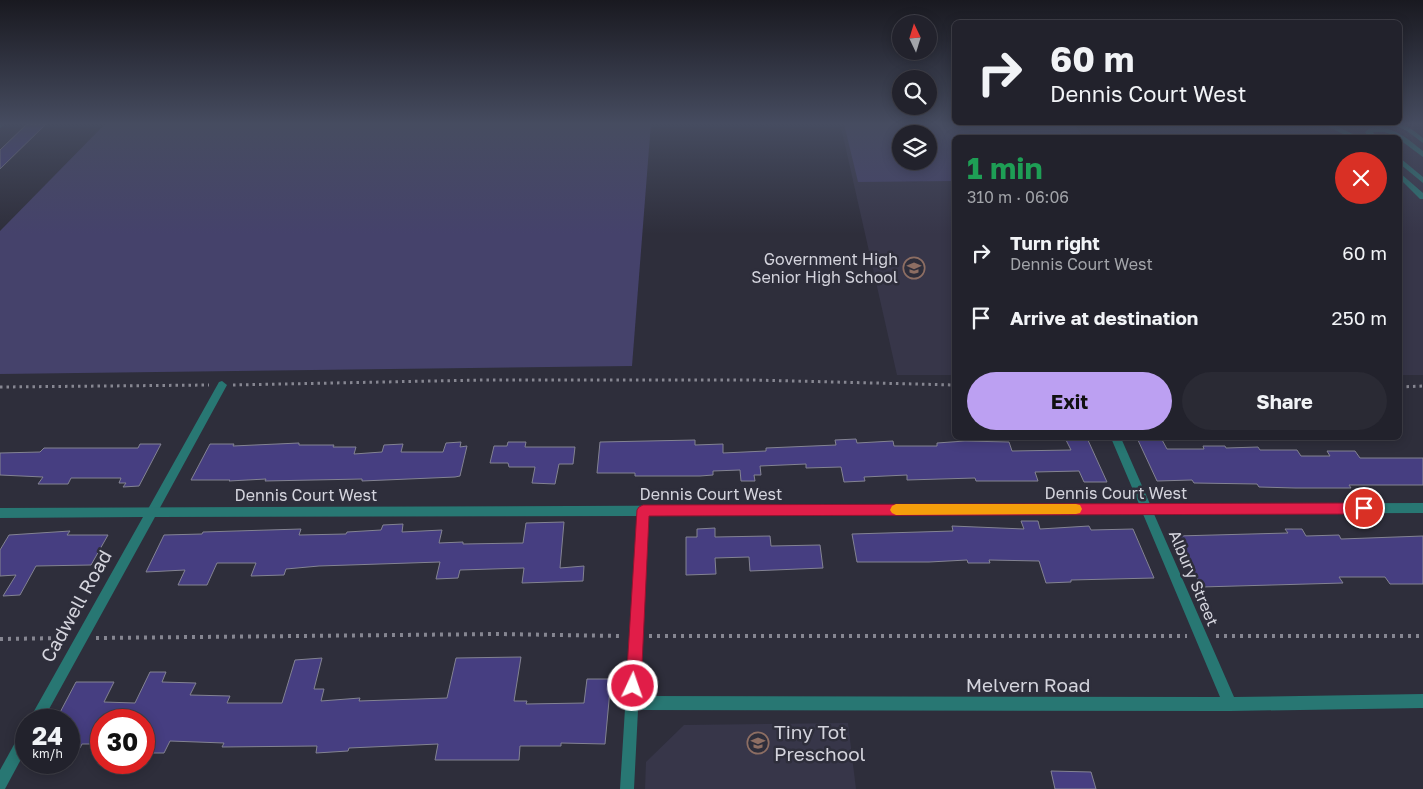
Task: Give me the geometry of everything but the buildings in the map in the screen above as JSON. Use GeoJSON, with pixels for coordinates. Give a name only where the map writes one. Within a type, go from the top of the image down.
{"type":"FeatureCollection","features":[{"type":"Feature","properties":{"kind":"street"},"geometry":{"type":"LineString","coordinates":[[1402,162],[1423,181]]}},
{"type":"Feature","properties":{"kind":"street"},"geometry":{"type":"LineString","coordinates":[[1402,177],[1423,197]]}},
{"type":"Feature","properties":{"kind":"street","name":"Cadwell Road"},"geometry":{"type":"LineString","coordinates":[[42,709],[222,385]]}},
{"type":"Feature","properties":{"kind":"street","name":"Albury Street"},"geometry":{"type":"LineString","coordinates":[[1117,440],[1230,704]]}},
{"type":"Feature","properties":{"kind":"street","name":"Dennis Court West"},"geometry":{"type":"LineString","coordinates":[[0,512],[1423,508]]}},
{"type":"Feature","properties":{"kind":"street"},"geometry":{"type":"LineString","coordinates":[[627,789],[643,510]]}},
{"type":"Feature","properties":{"kind":"street","name":"Melvern Road"},"geometry":{"type":"LineString","coordinates":[[632,703],[1230,704],[1423,702]]}},
{"type":"Feature","properties":{"kind":"street"},"geometry":{"type":"LineString","coordinates":[[0,784],[15,757]]}},
{"type":"Feature","properties":{"kind":"path"},"geometry":{"type":"LineString","coordinates":[[0,387],[483,380],[753,380],[952,385]]}},
{"type":"Feature","properties":{"kind":"path"},"geometry":{"type":"LineString","coordinates":[[1402,387],[1423,386]]}},
{"type":"Feature","properties":{"kind":"path"},"geometry":{"type":"LineString","coordinates":[[0,638],[498,634],[636,636],[1423,636]]}},
{"type":"Feature","properties":{"kind":"shaded area"},"geometry":{"type":"Polygon","coordinates":[[[70,160],[648,160],[632,366],[0,374],[0,231],[70,160]]]}},
{"type":"Feature","properties":{"kind":"shaded area","name":"Government High Senior High School"},"geometry":{"type":"Polygon","coordinates":[[[848,160],[892,160],[892,170],[937,170],[937,160],[952,160],[952,375],[897,375],[848,160]]]}},
{"type":"Feature","properties":{"kind":"shaded area"},"geometry":{"type":"Polygon","coordinates":[[[853,160],[892,160],[892,170],[937,170],[937,160],[952,160],[952,181],[858,182],[853,160]]]}},
{"type":"Feature","properties":{"kind":"shaded area","name":"Government High Senior High School"},"geometry":{"type":"Polygon","coordinates":[[[1402,160],[1423,160],[1423,375],[1402,375],[1402,160]]]}},
{"type":"Feature","properties":{"kind":"shaded area","name":"Tiny Tot Preschool"},"geometry":{"type":"Polygon","coordinates":[[[848,723],[856,789],[645,789],[646,762],[684,725],[848,723]]]}},
{"type":"Feature","properties":{"kind":"slow traffic"},"geometry":{"type":"LineString","coordinates":[[896,510],[1076,509]]}},
{"type":"Feature","properties":{"kind":"place","name":"Government High Senior High School"},"geometry":{"type":"Point","coordinates":[914,268]}},
{"type":"Feature","properties":{"kind":"place","name":"Tiny Tot Preschool"},"geometry":{"type":"Point","coordinates":[758,743]}},
{"type":"Feature","properties":{"kind":"route"},"geometry":{"type":"LineString","coordinates":[[633,686],[643,510],[1364,508]]}}]}
